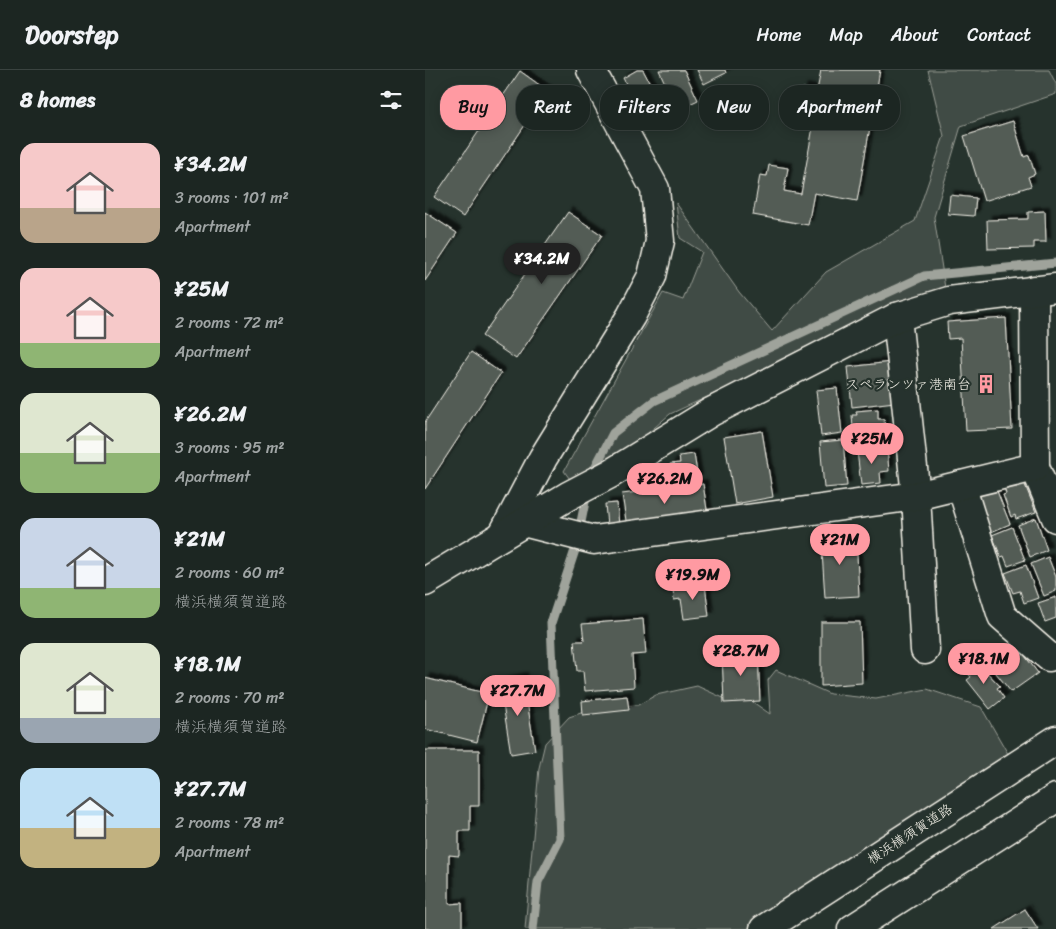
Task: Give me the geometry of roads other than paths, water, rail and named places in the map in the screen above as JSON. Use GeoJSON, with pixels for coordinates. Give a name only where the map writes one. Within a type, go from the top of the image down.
{"type":"FeatureCollection","features":[{"type":"Feature","properties":{"kind":"main road"},"geometry":{"type":"LineString","coordinates":[[513,528],[543,458],[631,316],[652,276],[660,241],[655,190],[596,72]]}},
{"type":"Feature","properties":{"kind":"main road"},"geometry":{"type":"LineString","coordinates":[[425,582],[568,496],[611,474],[711,412],[897,317],[949,301],[1045,289],[1035,467],[1056,518]]}},
{"type":"Feature","properties":{"kind":"main road"},"geometry":{"type":"LineString","coordinates":[[897,317],[916,496],[925,650]]}},
{"type":"Feature","properties":{"kind":"main road"},"geometry":{"type":"LineString","coordinates":[[513,528],[558,531],[594,540],[916,496],[1035,467]]}},
{"type":"Feature","properties":{"kind":"main road"},"geometry":{"type":"LineString","coordinates":[[961,485],[1002,616],[1049,657]]}},
{"type":"Feature","properties":{"kind":"main road","name":"横浜横須賀道路"},"geometry":{"type":"LineString","coordinates":[[764,929],[1056,740]]}},
{"type":"Feature","properties":{"kind":"main road"},"geometry":{"type":"LineString","coordinates":[[852,929],[1056,798]]}},
{"type":"Feature","properties":{"kind":"waterway"},"geometry":{"type":"LineString","coordinates":[[590,477],[613,433],[654,401],[924,276],[1056,263]]}},
{"type":"Feature","properties":{"kind":"waterway"},"geometry":{"type":"LineString","coordinates":[[533,929],[538,882],[560,839],[551,623],[576,547],[587,492]]}},
{"type":"Feature","properties":{"kind":"place","name":"スペランツァ港南台"},"geometry":{"type":"Point","coordinates":[986,384]}}]}
